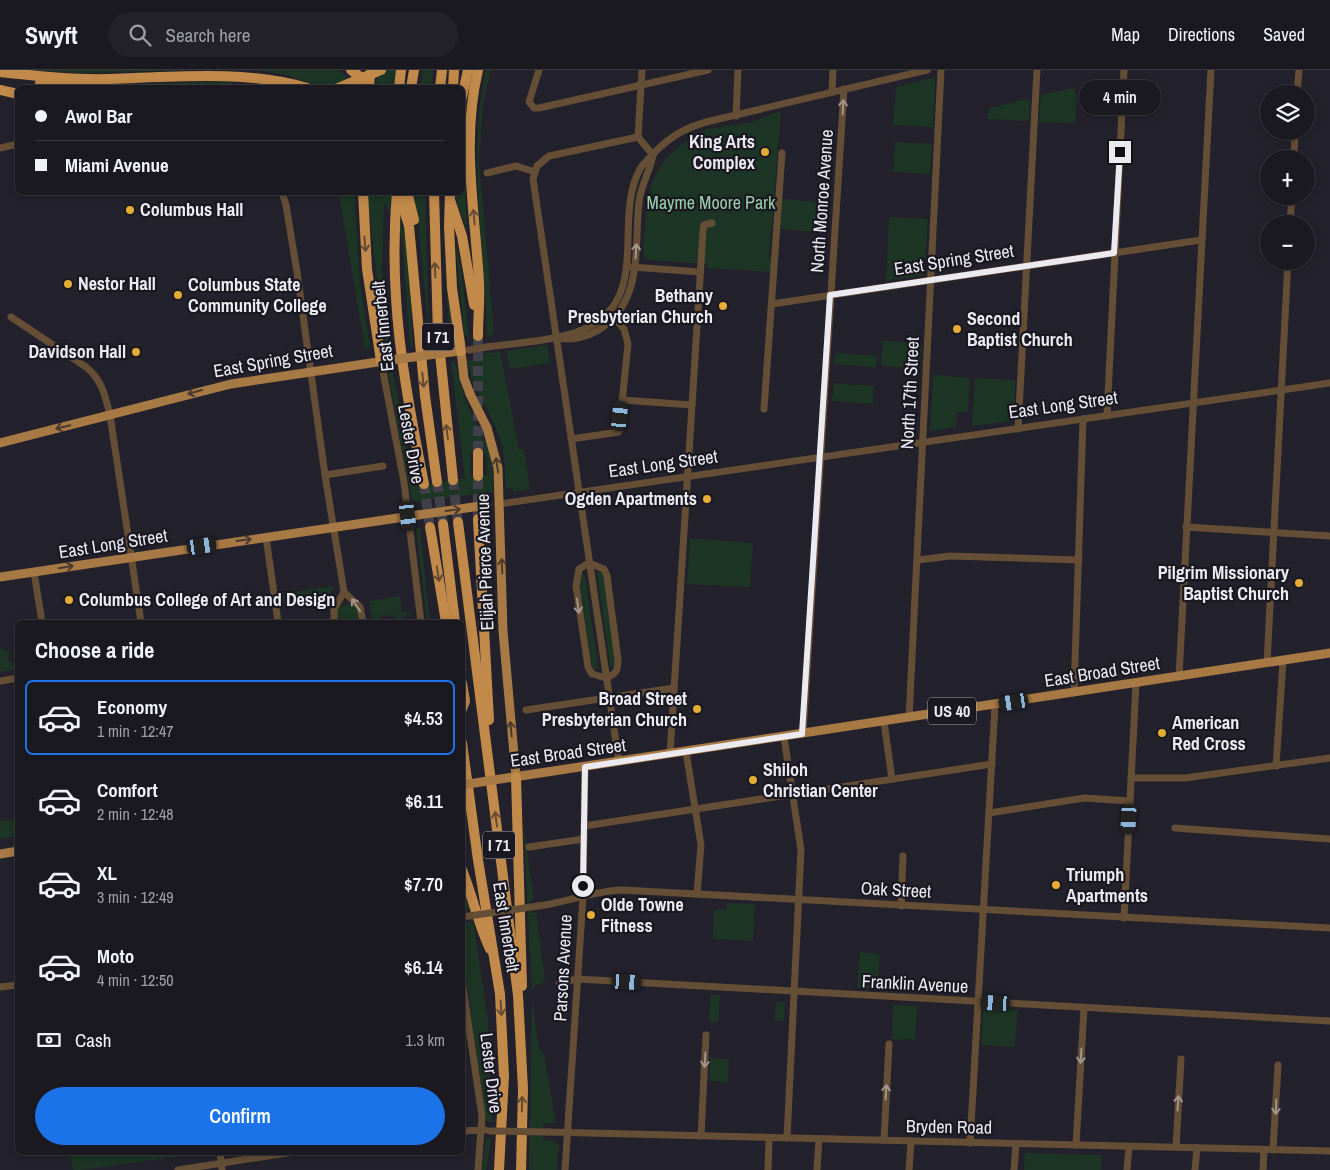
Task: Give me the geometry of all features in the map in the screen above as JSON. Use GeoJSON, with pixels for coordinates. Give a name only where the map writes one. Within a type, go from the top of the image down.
{"type":"FeatureCollection","features":[{"type":"Feature","properties":{"kind":"highway"},"geometry":{"type":"LineString","coordinates":[[351,70],[370,85]]}},
{"type":"Feature","properties":{"kind":"highway"},"geometry":{"type":"LineString","coordinates":[[345,85],[381,70]]}},
{"type":"Feature","properties":{"kind":"highway"},"geometry":{"type":"LineString","coordinates":[[399,85],[401,70]]}},
{"type":"Feature","properties":{"kind":"highway"},"geometry":{"type":"LineString","coordinates":[[412,85],[414,70]]}},
{"type":"Feature","properties":{"kind":"highway"},"geometry":{"type":"LineString","coordinates":[[440,85],[442,70]]}},
{"type":"Feature","properties":{"kind":"highway"},"geometry":{"type":"LineString","coordinates":[[453,85],[454,70]]}},
{"type":"Feature","properties":{"kind":"highway"},"geometry":{"type":"LineString","coordinates":[[465,85],[468,70]]}},
{"type":"Feature","properties":{"kind":"highway"},"geometry":{"type":"LineString","coordinates":[[449,195],[468,261],[478,336],[479,285],[469,136],[471,104],[478,70]]}},
{"type":"Feature","properties":{"kind":"highway"},"geometry":{"type":"LineString","coordinates":[[369,85],[371,71]]}},
{"type":"Feature","properties":{"kind":"highway"},"geometry":{"type":"LineString","coordinates":[[0,74],[23,81],[66,85]]}},
{"type":"Feature","properties":{"kind":"highway"},"geometry":{"type":"LineString","coordinates":[[0,74],[107,79],[250,75],[287,80],[300,85]]}},
{"type":"Feature","properties":{"kind":"highway"},"geometry":{"type":"LineString","coordinates":[[0,88],[15,89]]}},
{"type":"Feature","properties":{"kind":"highway"},"geometry":{"type":"LineString","coordinates":[[0,88],[15,93]]}},
{"type":"Feature","properties":{"kind":"highway"},"geometry":{"type":"LineString","coordinates":[[364,195],[367,269],[386,360]]}},
{"type":"Feature","properties":{"kind":"highway"},"geometry":{"type":"LineString","coordinates":[[391,195],[394,224]]}},
{"type":"Feature","properties":{"kind":"highway","name":"East Innerbelt"},"geometry":{"type":"LineString","coordinates":[[398,195],[394,224],[393,282],[397,325],[424,484]]}},
{"type":"Feature","properties":{"kind":"highway"},"geometry":{"type":"LineString","coordinates":[[399,195],[409,226],[418,331],[437,482]]}},
{"type":"Feature","properties":{"kind":"highway"},"geometry":{"type":"LineString","coordinates":[[408,195],[417,246],[418,331]]}},
{"type":"Feature","properties":{"kind":"highway","name":"I 71"},"geometry":{"type":"LineString","coordinates":[[434,195],[438,334],[453,480]]}},
{"type":"Feature","properties":{"kind":"highway"},"geometry":{"type":"LineString","coordinates":[[448,195],[452,288],[460,351]]}},
{"type":"Feature","properties":{"kind":"highway"},"geometry":{"type":"LineString","coordinates":[[478,453],[478,476]]}},
{"type":"Feature","properties":{"kind":"highway"},"geometry":{"type":"LineString","coordinates":[[478,519],[482,626],[489,703],[487,754]]}},
{"type":"Feature","properties":{"kind":"highway","name":"I 71"},"geometry":{"type":"LineString","coordinates":[[458,522],[518,995],[523,1089],[520,1170]]}},
{"type":"Feature","properties":{"kind":"highway"},"geometry":{"type":"LineString","coordinates":[[443,524],[455,620]]}},
{"type":"Feature","properties":{"kind":"highway"},"geometry":{"type":"LineString","coordinates":[[430,527],[446,620]]}},
{"type":"Feature","properties":{"kind":"highway","name":"East Innerbelt"},"geometry":{"type":"LineString","coordinates":[[465,765],[478,860],[500,994],[504,1112],[499,1170]]}},
{"type":"Feature","properties":{"kind":"highway"},"geometry":{"type":"LineString","coordinates":[[512,778],[523,961],[521,1034]]}},
{"type":"Feature","properties":{"kind":"highway"},"geometry":{"type":"LineString","coordinates":[[465,878],[476,908],[480,928],[495,960]]}},
{"type":"Feature","properties":{"kind":"main road","name":"East Spring Street"},"geometry":{"type":"LineString","coordinates":[[0,443],[231,384],[386,360],[460,351]]}},
{"type":"Feature","properties":{"kind":"main road","name":"Elijah Pierce Avenue"},"geometry":{"type":"LineString","coordinates":[[460,351],[464,378],[487,428],[497,462],[500,504],[503,631],[512,778]]}},
{"type":"Feature","properties":{"kind":"main road","name":"East Long Street"},"geometry":{"type":"LineString","coordinates":[[0,577],[500,504]]}},
{"type":"Feature","properties":{"kind":"main road","name":"East Broad Street"},"geometry":{"type":"LineString","coordinates":[[465,785],[1330,653]]}},
{"type":"Feature","properties":{"kind":"main road"},"geometry":{"type":"LineString","coordinates":[[0,854],[15,852]]}},
{"type":"Feature","properties":{"kind":"street"},"geometry":{"type":"LineString","coordinates":[[538,70],[529,102],[534,108],[708,70]]}},
{"type":"Feature","properties":{"kind":"street"},"geometry":{"type":"LineString","coordinates":[[642,70],[638,137],[653,155]]}},
{"type":"Feature","properties":{"kind":"street"},"geometry":{"type":"LineString","coordinates":[[736,116],[738,70]]}},
{"type":"Feature","properties":{"kind":"street"},"geometry":{"type":"LineString","coordinates":[[832,92],[833,70]]}},
{"type":"Feature","properties":{"kind":"street"},"geometry":{"type":"LineString","coordinates":[[557,338],[590,326],[608,312],[620,296],[627,266],[633,187],[640,167],[672,136],[685,128],[927,70]]}},
{"type":"Feature","properties":{"kind":"street","name":"North 17th Street"},"geometry":{"type":"LineString","coordinates":[[909,718],[941,70]]}},
{"type":"Feature","properties":{"kind":"street"},"geometry":{"type":"LineString","coordinates":[[1018,428],[1037,70]]}},
{"type":"Feature","properties":{"kind":"street"},"geometry":{"type":"LineString","coordinates":[[1107,416],[1124,70]]}},
{"type":"Feature","properties":{"kind":"street"},"geometry":{"type":"LineString","coordinates":[[1179,677],[1211,70]]}},
{"type":"Feature","properties":{"kind":"street"},"geometry":{"type":"LineString","coordinates":[[1297,85],[1298,70]]}},
{"type":"Feature","properties":{"kind":"street","name":"North Monroe Avenue"},"geometry":{"type":"LineString","coordinates":[[802,734],[844,89]]}},
{"type":"Feature","properties":{"kind":"street"},"geometry":{"type":"LineString","coordinates":[[619,762],[534,172],[539,163],[552,155],[638,137]]}},
{"type":"Feature","properties":{"kind":"street"},"geometry":{"type":"LineString","coordinates":[[0,148],[15,145]]}},
{"type":"Feature","properties":{"kind":"street"},"geometry":{"type":"LineString","coordinates":[[764,409],[782,153]]}},
{"type":"Feature","properties":{"kind":"street"},"geometry":{"type":"LineString","coordinates":[[557,338],[568,340],[583,338],[604,327],[614,318],[628,299],[635,267],[640,196],[653,155]]}},
{"type":"Feature","properties":{"kind":"street"},"geometry":{"type":"LineString","coordinates":[[487,173],[516,166],[534,172]]}},
{"type":"Feature","properties":{"kind":"street"},"geometry":{"type":"LineString","coordinates":[[283,195],[288,216],[325,475],[335,527],[344,592],[334,609],[334,620]]}},
{"type":"Feature","properties":{"kind":"street"},"geometry":{"type":"LineString","coordinates":[[670,754],[703,227],[706,223],[712,223]]}},
{"type":"Feature","properties":{"kind":"street","name":"East Spring Street"},"geometry":{"type":"LineString","coordinates":[[772,304],[1201,240]]}},
{"type":"Feature","properties":{"kind":"street"},"geometry":{"type":"LineString","coordinates":[[627,266],[700,272]]}},
{"type":"Feature","properties":{"kind":"street"},"geometry":{"type":"LineString","coordinates":[[1267,663],[1288,270]]}},
{"type":"Feature","properties":{"kind":"street"},"geometry":{"type":"LineString","coordinates":[[11,317],[94,374],[102,387],[110,414],[141,620]]}},
{"type":"Feature","properties":{"kind":"street"},"geometry":{"type":"LineString","coordinates":[[571,439],[619,432],[627,337],[624,329],[614,318]]}},
{"type":"Feature","properties":{"kind":"street","name":"East Spring Street"},"geometry":{"type":"LineString","coordinates":[[460,351],[557,338]]}},
{"type":"Feature","properties":{"kind":"street","name":"Lester Drive"},"geometry":{"type":"LineString","coordinates":[[386,360],[404,482],[421,620]]}},
{"type":"Feature","properties":{"kind":"street","name":"East Long Street"},"geometry":{"type":"LineString","coordinates":[[500,504],[1330,383]]}},
{"type":"Feature","properties":{"kind":"street"},"geometry":{"type":"LineString","coordinates":[[622,400],[692,405]]}},
{"type":"Feature","properties":{"kind":"street"},"geometry":{"type":"LineString","coordinates":[[1074,693],[1083,419]]}},
{"type":"Feature","properties":{"kind":"street"},"geometry":{"type":"LineString","coordinates":[[325,475],[383,466]]}},
{"type":"Feature","properties":{"kind":"street"},"geometry":{"type":"LineString","coordinates":[[1186,528],[1330,536]]}},
{"type":"Feature","properties":{"kind":"street"},"geometry":{"type":"LineString","coordinates":[[266,537],[278,620]]}},
{"type":"Feature","properties":{"kind":"street"},"geometry":{"type":"LineString","coordinates":[[918,560],[958,556],[1079,560]]}},
{"type":"Feature","properties":{"kind":"street"},"geometry":{"type":"LineString","coordinates":[[589,563],[604,569],[607,576],[618,669],[615,675],[606,678],[592,674],[588,667],[576,586],[579,569],[589,563]]}},
{"type":"Feature","properties":{"kind":"street"},"geometry":{"type":"LineString","coordinates":[[34,572],[42,620]]}},
{"type":"Feature","properties":{"kind":"street"},"geometry":{"type":"LineString","coordinates":[[344,592],[360,607],[363,620]]}},
{"type":"Feature","properties":{"kind":"street"},"geometry":{"type":"LineString","coordinates":[[1276,766],[1283,661]]}},
{"type":"Feature","properties":{"kind":"street"},"geometry":{"type":"LineString","coordinates":[[0,681],[15,678]]}},
{"type":"Feature","properties":{"kind":"street"},"geometry":{"type":"LineString","coordinates":[[1124,918],[1136,683]]}},
{"type":"Feature","properties":{"kind":"street"},"geometry":{"type":"LineString","coordinates":[[526,710],[674,688]]}},
{"type":"Feature","properties":{"kind":"street"},"geometry":{"type":"LineString","coordinates":[[970,1143],[995,705]]}},
{"type":"Feature","properties":{"kind":"street"},"geometry":{"type":"LineString","coordinates":[[884,722],[892,779]]}},
{"type":"Feature","properties":{"kind":"street"},"geometry":{"type":"LineString","coordinates":[[784,737],[801,850],[787,1138]]}},
{"type":"Feature","properties":{"kind":"street"},"geometry":{"type":"LineString","coordinates":[[686,752],[700,845],[697,894]]}},
{"type":"Feature","properties":{"kind":"street"},"geometry":{"type":"LineString","coordinates":[[1131,778],[1185,778],[1330,758]]}},
{"type":"Feature","properties":{"kind":"street"},"geometry":{"type":"LineString","coordinates":[[584,826],[992,764]]}},
{"type":"Feature","properties":{"kind":"street","name":"Parsons Avenue"},"geometry":{"type":"LineString","coordinates":[[565,1170],[583,897],[585,767]]}},
{"type":"Feature","properties":{"kind":"street"},"geometry":{"type":"LineString","coordinates":[[989,813],[1084,798],[1130,801]]}},
{"type":"Feature","properties":{"kind":"street"},"geometry":{"type":"LineString","coordinates":[[1175,828],[1330,839]]}},
{"type":"Feature","properties":{"kind":"street"},"geometry":{"type":"LineString","coordinates":[[529,847],[584,839]]}},
{"type":"Feature","properties":{"kind":"street"},"geometry":{"type":"LineString","coordinates":[[901,906],[903,856]]}},
{"type":"Feature","properties":{"kind":"street","name":"Oak Street"},"geometry":{"type":"LineString","coordinates":[[465,917],[538,906],[583,897],[602,891],[622,890],[1330,928]]}},
{"type":"Feature","properties":{"kind":"street","name":"Franklin Avenue"},"geometry":{"type":"LineString","coordinates":[[559,983],[577,980],[1330,1021]]}},
{"type":"Feature","properties":{"kind":"street"},"geometry":{"type":"LineString","coordinates":[[0,987],[15,985]]}},
{"type":"Feature","properties":{"kind":"street","name":"Lester Drive"},"geometry":{"type":"LineString","coordinates":[[465,1005],[481,1098],[482,1130],[478,1170]]}},
{"type":"Feature","properties":{"kind":"street"},"geometry":{"type":"LineString","coordinates":[[1076,1145],[1084,1008]]}},
{"type":"Feature","properties":{"kind":"street"},"geometry":{"type":"LineString","coordinates":[[700,1136],[706,1034]]}},
{"type":"Feature","properties":{"kind":"street"},"geometry":{"type":"LineString","coordinates":[[884,1140],[889,1044]]}},
{"type":"Feature","properties":{"kind":"street"},"geometry":{"type":"LineString","coordinates":[[1176,1148],[1182,1059]]}},
{"type":"Feature","properties":{"kind":"street"},"geometry":{"type":"LineString","coordinates":[[1273,1150],[1278,1065]]}},
{"type":"Feature","properties":{"kind":"street","name":"Bryden Road"},"geometry":{"type":"LineString","coordinates":[[465,1131],[1330,1151]]}},
{"type":"Feature","properties":{"kind":"street"},"geometry":{"type":"LineString","coordinates":[[768,1170],[769,1138]]}},
{"type":"Feature","properties":{"kind":"street"},"geometry":{"type":"LineString","coordinates":[[818,1170],[820,1140]]}},
{"type":"Feature","properties":{"kind":"street"},"geometry":{"type":"LineString","coordinates":[[910,1170],[911,1141]]}},
{"type":"Feature","properties":{"kind":"street"},"geometry":{"type":"LineString","coordinates":[[1014,1170],[1016,1144]]}},
{"type":"Feature","properties":{"kind":"street"},"geometry":{"type":"LineString","coordinates":[[1127,1170],[1129,1146]]}},
{"type":"Feature","properties":{"kind":"street"},"geometry":{"type":"LineString","coordinates":[[1195,1170],[1196,1148]]}},
{"type":"Feature","properties":{"kind":"street"},"geometry":{"type":"LineString","coordinates":[[1263,1170],[1264,1150]]}},
{"type":"Feature","properties":{"kind":"street"},"geometry":{"type":"LineString","coordinates":[[178,1170],[222,1167],[279,1155]]}},
{"type":"Feature","properties":{"kind":"green space"},"geometry":{"type":"Polygon","coordinates":[[[32,70],[186,70],[81,73],[32,70]]]}},
{"type":"Feature","properties":{"kind":"green space"},"geometry":{"type":"Polygon","coordinates":[[[256,70],[338,70],[357,85],[314,85],[286,75],[256,70]]]}},
{"type":"Feature","properties":{"kind":"green space"},"geometry":{"type":"Polygon","coordinates":[[[378,70],[396,70],[394,85],[380,85],[376,82],[378,70]]]}},
{"type":"Feature","properties":{"kind":"green space"},"geometry":{"type":"Polygon","coordinates":[[[423,70],[433,70],[432,85],[420,85],[423,70]]]}},
{"type":"Feature","properties":{"kind":"green space"},"geometry":{"type":"Polygon","coordinates":[[[486,70],[491,70],[483,104],[479,160],[494,333],[487,338],[477,170],[480,103],[486,70]]]}},
{"type":"Feature","properties":{"kind":"green space"},"geometry":{"type":"Polygon","coordinates":[[[935,77],[933,127],[893,125],[896,87],[935,77]]]}},
{"type":"Feature","properties":{"kind":"green space"},"geometry":{"type":"Polygon","coordinates":[[[232,81],[232,84],[245,85],[138,85],[128,84],[232,81]]]}},
{"type":"Feature","properties":{"kind":"green space"},"geometry":{"type":"Polygon","coordinates":[[[1073,88],[1077,95],[1075,123],[1039,122],[1041,95],[1073,88]]]}},
{"type":"Feature","properties":{"kind":"green space"},"geometry":{"type":"Polygon","coordinates":[[[1027,99],[1029,101],[1029,121],[987,119],[990,108],[1027,99]]]}},
{"type":"Feature","properties":{"kind":"green space","name":"Mayme Moore Park"},"geometry":{"type":"Polygon","coordinates":[[[781,111],[769,257],[771,258],[771,272],[707,268],[707,264],[648,260],[644,257],[643,242],[649,196],[658,170],[665,160],[675,150],[702,133],[702,131],[752,122],[781,111]]]}},
{"type":"Feature","properties":{"kind":"green space"},"geometry":{"type":"Polygon","coordinates":[[[895,142],[932,144],[930,174],[893,172],[895,142]]]}},
{"type":"Feature","properties":{"kind":"green space"},"geometry":{"type":"Polygon","coordinates":[[[465,181],[467,230],[455,195],[465,195],[465,181]]]}},
{"type":"Feature","properties":{"kind":"green space"},"geometry":{"type":"Polygon","coordinates":[[[339,195],[354,195],[360,283],[370,347],[365,349],[339,195]]]}},
{"type":"Feature","properties":{"kind":"green space"},"geometry":{"type":"Polygon","coordinates":[[[367,195],[392,195],[403,230],[409,268],[413,347],[410,348],[402,237],[384,201],[382,268],[389,347],[385,347],[367,195]]]}},
{"type":"Feature","properties":{"kind":"green space"},"geometry":{"type":"Polygon","coordinates":[[[411,195],[425,195],[429,339],[419,228],[411,195]]]}},
{"type":"Feature","properties":{"kind":"green space"},"geometry":{"type":"Polygon","coordinates":[[[782,199],[829,203],[827,233],[780,229],[782,199]]]}},
{"type":"Feature","properties":{"kind":"green space"},"geometry":{"type":"Polygon","coordinates":[[[889,217],[928,219],[924,275],[886,281],[889,217]]]}},
{"type":"Feature","properties":{"kind":"green space"},"geometry":{"type":"Polygon","coordinates":[[[455,239],[461,266],[469,338],[464,333],[455,239]]]}},
{"type":"Feature","properties":{"kind":"green space"},"geometry":{"type":"Polygon","coordinates":[[[444,254],[452,325],[450,341],[444,254]]]}},
{"type":"Feature","properties":{"kind":"green space"},"geometry":{"type":"Polygon","coordinates":[[[883,341],[922,343],[920,368],[881,366],[883,341]]]}},
{"type":"Feature","properties":{"kind":"green space"},"geometry":{"type":"Polygon","coordinates":[[[547,345],[550,363],[510,369],[506,351],[547,345]]]}},
{"type":"Feature","properties":{"kind":"green space"},"geometry":{"type":"Polygon","coordinates":[[[500,351],[519,450],[524,449],[530,489],[513,492],[513,488],[506,489],[502,445],[492,419],[473,382],[467,361],[475,360],[475,355],[500,351]]]}},
{"type":"Feature","properties":{"kind":"green space"},"geometry":{"type":"Polygon","coordinates":[[[835,353],[877,356],[876,367],[834,364],[835,353]]]}},
{"type":"Feature","properties":{"kind":"green space"},"geometry":{"type":"Polygon","coordinates":[[[451,362],[455,362],[464,397],[488,448],[492,463],[493,492],[416,502],[415,500],[412,503],[388,373],[393,372],[413,486],[465,478],[451,362]],[[470,453],[471,477],[487,475],[487,453],[470,453]]]}},
{"type":"Feature","properties":{"kind":"green space"},"geometry":{"type":"Polygon","coordinates":[[[933,375],[970,378],[968,412],[957,412],[956,427],[930,431],[933,375]]]}},
{"type":"Feature","properties":{"kind":"green space"},"geometry":{"type":"Polygon","coordinates":[[[975,378],[1015,380],[1014,414],[1010,421],[972,426],[975,378]]]}},
{"type":"Feature","properties":{"kind":"green space"},"geometry":{"type":"Polygon","coordinates":[[[834,383],[874,386],[873,404],[832,401],[834,383]]]}},
{"type":"Feature","properties":{"kind":"green space"},"geometry":{"type":"Polygon","coordinates":[[[420,527],[430,620],[427,620],[416,528],[420,527]]]}},
{"type":"Feature","properties":{"kind":"green space"},"geometry":{"type":"Polygon","coordinates":[[[690,538],[753,543],[750,587],[687,584],[690,538]]]}},
{"type":"Feature","properties":{"kind":"green space"},"geometry":{"type":"Polygon","coordinates":[[[601,570],[604,576],[616,662],[613,668],[610,665],[597,573],[601,570]]]}},
{"type":"Feature","properties":{"kind":"green space"},"geometry":{"type":"Polygon","coordinates":[[[580,572],[585,575],[598,667],[596,670],[592,666],[579,579],[580,572]]]}},
{"type":"Feature","properties":{"kind":"green space"},"geometry":{"type":"Polygon","coordinates":[[[334,586],[328,596],[319,600],[295,604],[295,601],[280,604],[279,594],[334,586]]]}},
{"type":"Feature","properties":{"kind":"green space"},"geometry":{"type":"Polygon","coordinates":[[[400,596],[401,611],[414,615],[402,617],[403,620],[396,620],[395,615],[381,617],[382,620],[373,620],[369,601],[400,596]]]}},
{"type":"Feature","properties":{"kind":"green space"},"geometry":{"type":"Polygon","coordinates":[[[351,604],[357,608],[360,620],[337,620],[337,608],[351,604]]]}},
{"type":"Feature","properties":{"kind":"green space"},"geometry":{"type":"Polygon","coordinates":[[[0,649],[4,649],[10,654],[7,660],[14,664],[14,670],[0,672],[0,649]]]}},
{"type":"Feature","properties":{"kind":"green space"},"geometry":{"type":"Polygon","coordinates":[[[15,819],[15,836],[0,839],[0,821],[15,819]]]}},
{"type":"Feature","properties":{"kind":"green space"},"geometry":{"type":"Polygon","coordinates":[[[523,822],[534,900],[529,901],[531,913],[536,913],[545,978],[543,983],[535,985],[532,991],[523,822]]]}},
{"type":"Feature","properties":{"kind":"green space"},"geometry":{"type":"Polygon","coordinates":[[[465,890],[471,909],[465,910],[465,890]]]}},
{"type":"Feature","properties":{"kind":"green space"},"geometry":{"type":"Polygon","coordinates":[[[727,903],[755,904],[753,941],[713,939],[714,910],[726,910],[727,903]]]}},
{"type":"Feature","properties":{"kind":"green space"},"geometry":{"type":"Polygon","coordinates":[[[473,921],[488,1020],[492,1122],[488,1122],[485,1117],[465,971],[465,922],[473,921]]]}},
{"type":"Feature","properties":{"kind":"green space"},"geometry":{"type":"Polygon","coordinates":[[[860,952],[880,954],[877,989],[857,988],[860,952]]]}},
{"type":"Feature","properties":{"kind":"green space"},"geometry":{"type":"Polygon","coordinates":[[[710,995],[720,995],[718,1022],[709,1022],[710,995]]]}},
{"type":"Feature","properties":{"kind":"green space"},"geometry":{"type":"Polygon","coordinates":[[[532,999],[539,1048],[544,1054],[556,1123],[543,1124],[543,1140],[553,1141],[559,1145],[557,1170],[529,1170],[532,999]]]}},
{"type":"Feature","properties":{"kind":"green space"},"geometry":{"type":"Polygon","coordinates":[[[776,1002],[785,1002],[784,1021],[774,1020],[776,1002]]]}},
{"type":"Feature","properties":{"kind":"green space"},"geometry":{"type":"Polygon","coordinates":[[[893,1005],[917,1006],[915,1040],[892,1039],[893,1005]]]}},
{"type":"Feature","properties":{"kind":"green space"},"geometry":{"type":"Polygon","coordinates":[[[983,1008],[1018,1010],[1015,1047],[981,1045],[983,1008]]]}},
{"type":"Feature","properties":{"kind":"green space"},"geometry":{"type":"Polygon","coordinates":[[[710,1058],[729,1059],[728,1082],[709,1081],[710,1058]]]}},
{"type":"Feature","properties":{"kind":"green space"},"geometry":{"type":"Polygon","coordinates":[[[486,1138],[491,1138],[486,1170],[482,1170],[486,1138]]]}},
{"type":"Feature","properties":{"kind":"green space"},"geometry":{"type":"Polygon","coordinates":[[[1025,1153],[1102,1155],[1101,1170],[1024,1170],[1025,1153]]]}},
{"type":"Feature","properties":{"kind":"green space"},"geometry":{"type":"Polygon","coordinates":[[[70,1155],[190,1155],[80,1170],[73,1170],[70,1155]]]}},
{"type":"Feature","properties":{"kind":"tunnel"},"geometry":{"type":"LineString","coordinates":[[478,336],[478,453]]}},
{"type":"Feature","properties":{"kind":"tunnel"},"geometry":{"type":"LineString","coordinates":[[478,476],[478,519]]}},
{"type":"Feature","properties":{"kind":"tunnel"},"geometry":{"type":"LineString","coordinates":[[453,480],[458,522]]}},
{"type":"Feature","properties":{"kind":"tunnel"},"geometry":{"type":"LineString","coordinates":[[437,482],[443,524]]}},
{"type":"Feature","properties":{"kind":"tunnel"},"geometry":{"type":"LineString","coordinates":[[424,484],[430,527]]}},
{"type":"Feature","properties":{"kind":"place","name":"King Arts Complex"},"geometry":{"type":"Point","coordinates":[765,152]}},
{"type":"Feature","properties":{"kind":"place","name":"Columbus Hall"},"geometry":{"type":"Point","coordinates":[130,210]}},
{"type":"Feature","properties":{"kind":"place","name":"Nestor Hall"},"geometry":{"type":"Point","coordinates":[68,284]}},
{"type":"Feature","properties":{"kind":"place","name":"Columbus State Community College"},"geometry":{"type":"Point","coordinates":[178,295]}},
{"type":"Feature","properties":{"kind":"place","name":"Bethany Presbyterian Church"},"geometry":{"type":"Point","coordinates":[723,306]}},
{"type":"Feature","properties":{"kind":"place","name":"Second Baptist Church"},"geometry":{"type":"Point","coordinates":[957,329]}},
{"type":"Feature","properties":{"kind":"place","name":"Davidson Hall"},"geometry":{"type":"Point","coordinates":[136,352]}},
{"type":"Feature","properties":{"kind":"place","name":"Ogden Apartments"},"geometry":{"type":"Point","coordinates":[707,499]}},
{"type":"Feature","properties":{"kind":"place","name":"Pilgrim Missionary Baptist Church"},"geometry":{"type":"Point","coordinates":[1299,583]}},
{"type":"Feature","properties":{"kind":"place","name":"Columbus College of Art and Design"},"geometry":{"type":"Point","coordinates":[69,600]}},
{"type":"Feature","properties":{"kind":"place","name":"Broad Street Presbyterian Church"},"geometry":{"type":"Point","coordinates":[697,709]}},
{"type":"Feature","properties":{"kind":"place","name":"American Red Cross"},"geometry":{"type":"Point","coordinates":[1162,733]}},
{"type":"Feature","properties":{"kind":"place","name":"Shiloh Christian Center"},"geometry":{"type":"Point","coordinates":[753,780]}},
{"type":"Feature","properties":{"kind":"place","name":"Triumph Apartments"},"geometry":{"type":"Point","coordinates":[1056,885]}},
{"type":"Feature","properties":{"kind":"place","name":"Olde Towne Fitness"},"geometry":{"type":"Point","coordinates":[591,915]}},
{"type":"Feature","properties":{"kind":"route"},"geometry":{"type":"LineString","coordinates":[[583,886],[585,767],[802,734],[828,354],[830,295],[1114,253],[1120,152]]}}]}
